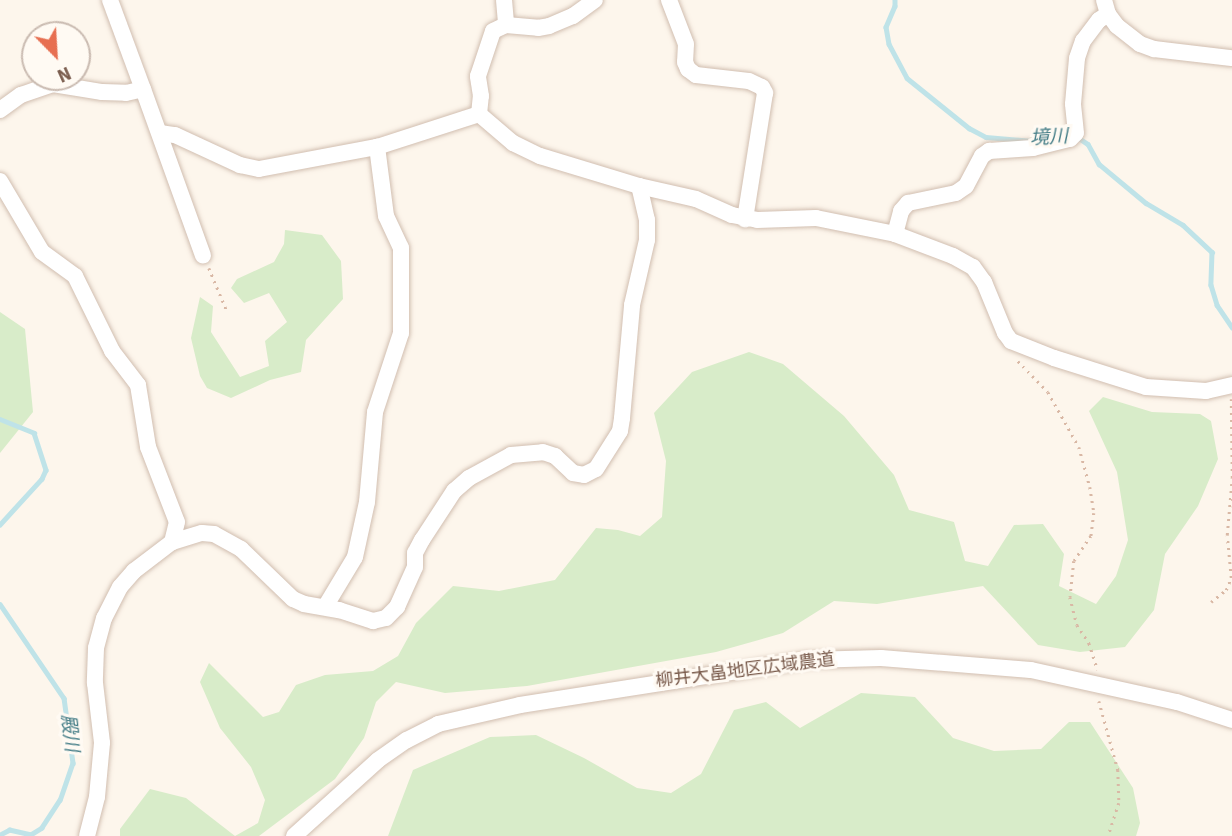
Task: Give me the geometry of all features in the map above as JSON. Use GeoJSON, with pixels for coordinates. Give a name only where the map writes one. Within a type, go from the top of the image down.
{"type":"FeatureCollection","features":[{"type":"Feature","properties":{"kind":"street"},"geometry":{"type":"LineString","coordinates":[[110,0],[203,256]]}},
{"type":"Feature","properties":{"kind":"street"},"geometry":{"type":"LineString","coordinates":[[504,0],[506,26]]}},
{"type":"Feature","properties":{"kind":"street"},"geometry":{"type":"LineString","coordinates":[[479,114],[481,96],[478,76],[487,42],[493,31],[506,26],[549,26],[573,16],[595,0]]}},
{"type":"Feature","properties":{"kind":"street"},"geometry":{"type":"LineString","coordinates":[[669,0],[686,44],[685,62],[688,69],[696,75],[749,81],[762,87],[765,93],[745,219]]}},
{"type":"Feature","properties":{"kind":"street"},"geometry":{"type":"LineString","coordinates":[[895,234],[901,211],[908,203],[956,193],[975,172],[982,156],[989,152],[1061,142],[1076,133],[1073,104],[1077,58],[1083,41],[1106,7]]}},
{"type":"Feature","properties":{"kind":"street"},"geometry":{"type":"LineString","coordinates":[[1106,7],[1117,26],[1140,44],[1154,49],[1232,59]]}},
{"type":"Feature","properties":{"kind":"street"},"geometry":{"type":"LineString","coordinates":[[0,110],[21,95],[53,84],[114,92],[143,89]]}},
{"type":"Feature","properties":{"kind":"street"},"geometry":{"type":"LineString","coordinates":[[160,133],[175,135],[240,164],[259,169],[377,147],[479,114]]}},
{"type":"Feature","properties":{"kind":"street"},"geometry":{"type":"LineString","coordinates":[[479,114],[513,143],[540,156],[639,186],[696,199],[745,219],[816,218],[895,234],[953,256],[973,267],[984,282],[1011,341],[1065,362],[1146,387],[1206,391],[1231,386]]}},
{"type":"Feature","properties":{"kind":"street"},"geometry":{"type":"LineString","coordinates":[[325,607],[355,557],[367,502],[376,412],[401,333],[401,248],[386,216],[377,147]]}},
{"type":"Feature","properties":{"kind":"street"},"geometry":{"type":"LineString","coordinates":[[0,181],[42,253],[75,276],[112,351],[138,385],[148,447],[175,512],[177,522],[172,542]]}},
{"type":"Feature","properties":{"kind":"street"},"geometry":{"type":"LineString","coordinates":[[87,836],[97,797],[102,743],[94,683],[96,648],[104,618],[120,587],[134,571],[172,542],[202,533],[227,539],[293,599],[373,621],[386,618],[406,592],[422,540],[454,491],[468,478],[500,459],[542,452],[555,456],[573,473],[584,475],[596,469],[620,431],[622,418],[632,305],[647,240],[647,220],[639,186]]}},
{"type":"Feature","properties":{"kind":"street","name":"柳井大畠地区広域農道"},"geometry":{"type":"LineString","coordinates":[[294,836],[378,760],[407,740],[438,724],[520,705],[808,660],[881,658],[1017,669],[1177,702],[1232,720]]}},
{"type":"Feature","properties":{"kind":"path"},"geometry":{"type":"LineString","coordinates":[[203,256],[227,311]]}},
{"type":"Feature","properties":{"kind":"path"},"geometry":{"type":"LineString","coordinates":[[1011,341],[1014,357],[1040,380],[1067,424],[1079,447],[1090,486],[1094,513],[1091,536],[1074,561],[1070,597],[1076,625],[1089,643],[1098,664],[1099,710],[1118,770],[1118,803],[1108,836]]}},
{"type":"Feature","properties":{"kind":"path"},"geometry":{"type":"LineString","coordinates":[[1211,602],[1226,590],[1231,578],[1227,535],[1232,478],[1231,386]]}},
{"type":"Feature","properties":{"kind":"green space"},"geometry":{"type":"Polygon","coordinates":[[[285,230],[322,235],[341,261],[343,299],[306,340],[301,372],[270,380],[231,398],[207,388],[200,376],[191,338],[200,297],[213,306],[211,332],[240,377],[269,366],[265,341],[287,322],[269,293],[244,303],[231,288],[237,279],[274,262],[284,244],[285,230]]]}},
{"type":"Feature","properties":{"kind":"green space"},"geometry":{"type":"Polygon","coordinates":[[[0,312],[25,329],[33,412],[0,453],[0,312]]]}},
{"type":"Feature","properties":{"kind":"green space"},"geometry":{"type":"Polygon","coordinates":[[[749,352],[783,364],[844,416],[894,475],[909,510],[954,522],[965,561],[988,566],[1014,525],[1043,524],[1064,554],[1059,586],[1096,604],[1116,576],[1128,540],[1117,472],[1089,411],[1103,397],[1152,412],[1200,414],[1211,421],[1218,459],[1198,506],[1165,554],[1154,610],[1125,647],[1080,652],[1038,645],[983,586],[877,604],[834,601],[783,633],[716,652],[527,686],[445,693],[396,682],[376,702],[364,738],[335,779],[259,836],[235,836],[258,823],[265,800],[251,767],[220,728],[200,682],[209,663],[263,717],[279,712],[296,685],[325,675],[373,671],[398,656],[416,623],[453,586],[499,591],[555,580],[596,528],[640,536],[662,517],[666,461],[654,413],[692,372],[749,352]]]}},
{"type":"Feature","properties":{"kind":"green space"},"geometry":{"type":"Polygon","coordinates":[[[861,693],[915,697],[953,738],[994,751],[1041,749],[1069,722],[1090,722],[1133,788],[1140,823],[1136,836],[388,836],[413,770],[490,737],[536,735],[637,788],[671,793],[701,774],[734,710],[766,702],[800,728],[861,693]]]}},
{"type":"Feature","properties":{"kind":"green space"},"geometry":{"type":"Polygon","coordinates":[[[150,789],[186,798],[235,836],[120,836],[120,829],[150,789]]]}},
{"type":"Feature","properties":{"kind":"waterway","name":"境川"},"geometry":{"type":"LineString","coordinates":[[895,0],[886,27],[889,44],[907,78],[969,128],[986,137],[1033,141]]}},
{"type":"Feature","properties":{"kind":"waterway","name":"境川"},"geometry":{"type":"LineString","coordinates":[[1076,136],[1088,144],[1099,164],[1146,203],[1183,225],[1212,252],[1211,285],[1217,305],[1232,327]]}},
{"type":"Feature","properties":{"kind":"waterway","name":"殿川"},"geometry":{"type":"LineString","coordinates":[[0,419],[34,433],[46,470],[42,479],[0,525]]}},
{"type":"Feature","properties":{"kind":"waterway","name":"殿川"},"geometry":{"type":"LineString","coordinates":[[0,604],[64,698],[73,763],[60,800],[42,828],[31,835],[10,830],[0,835]]}}]}
